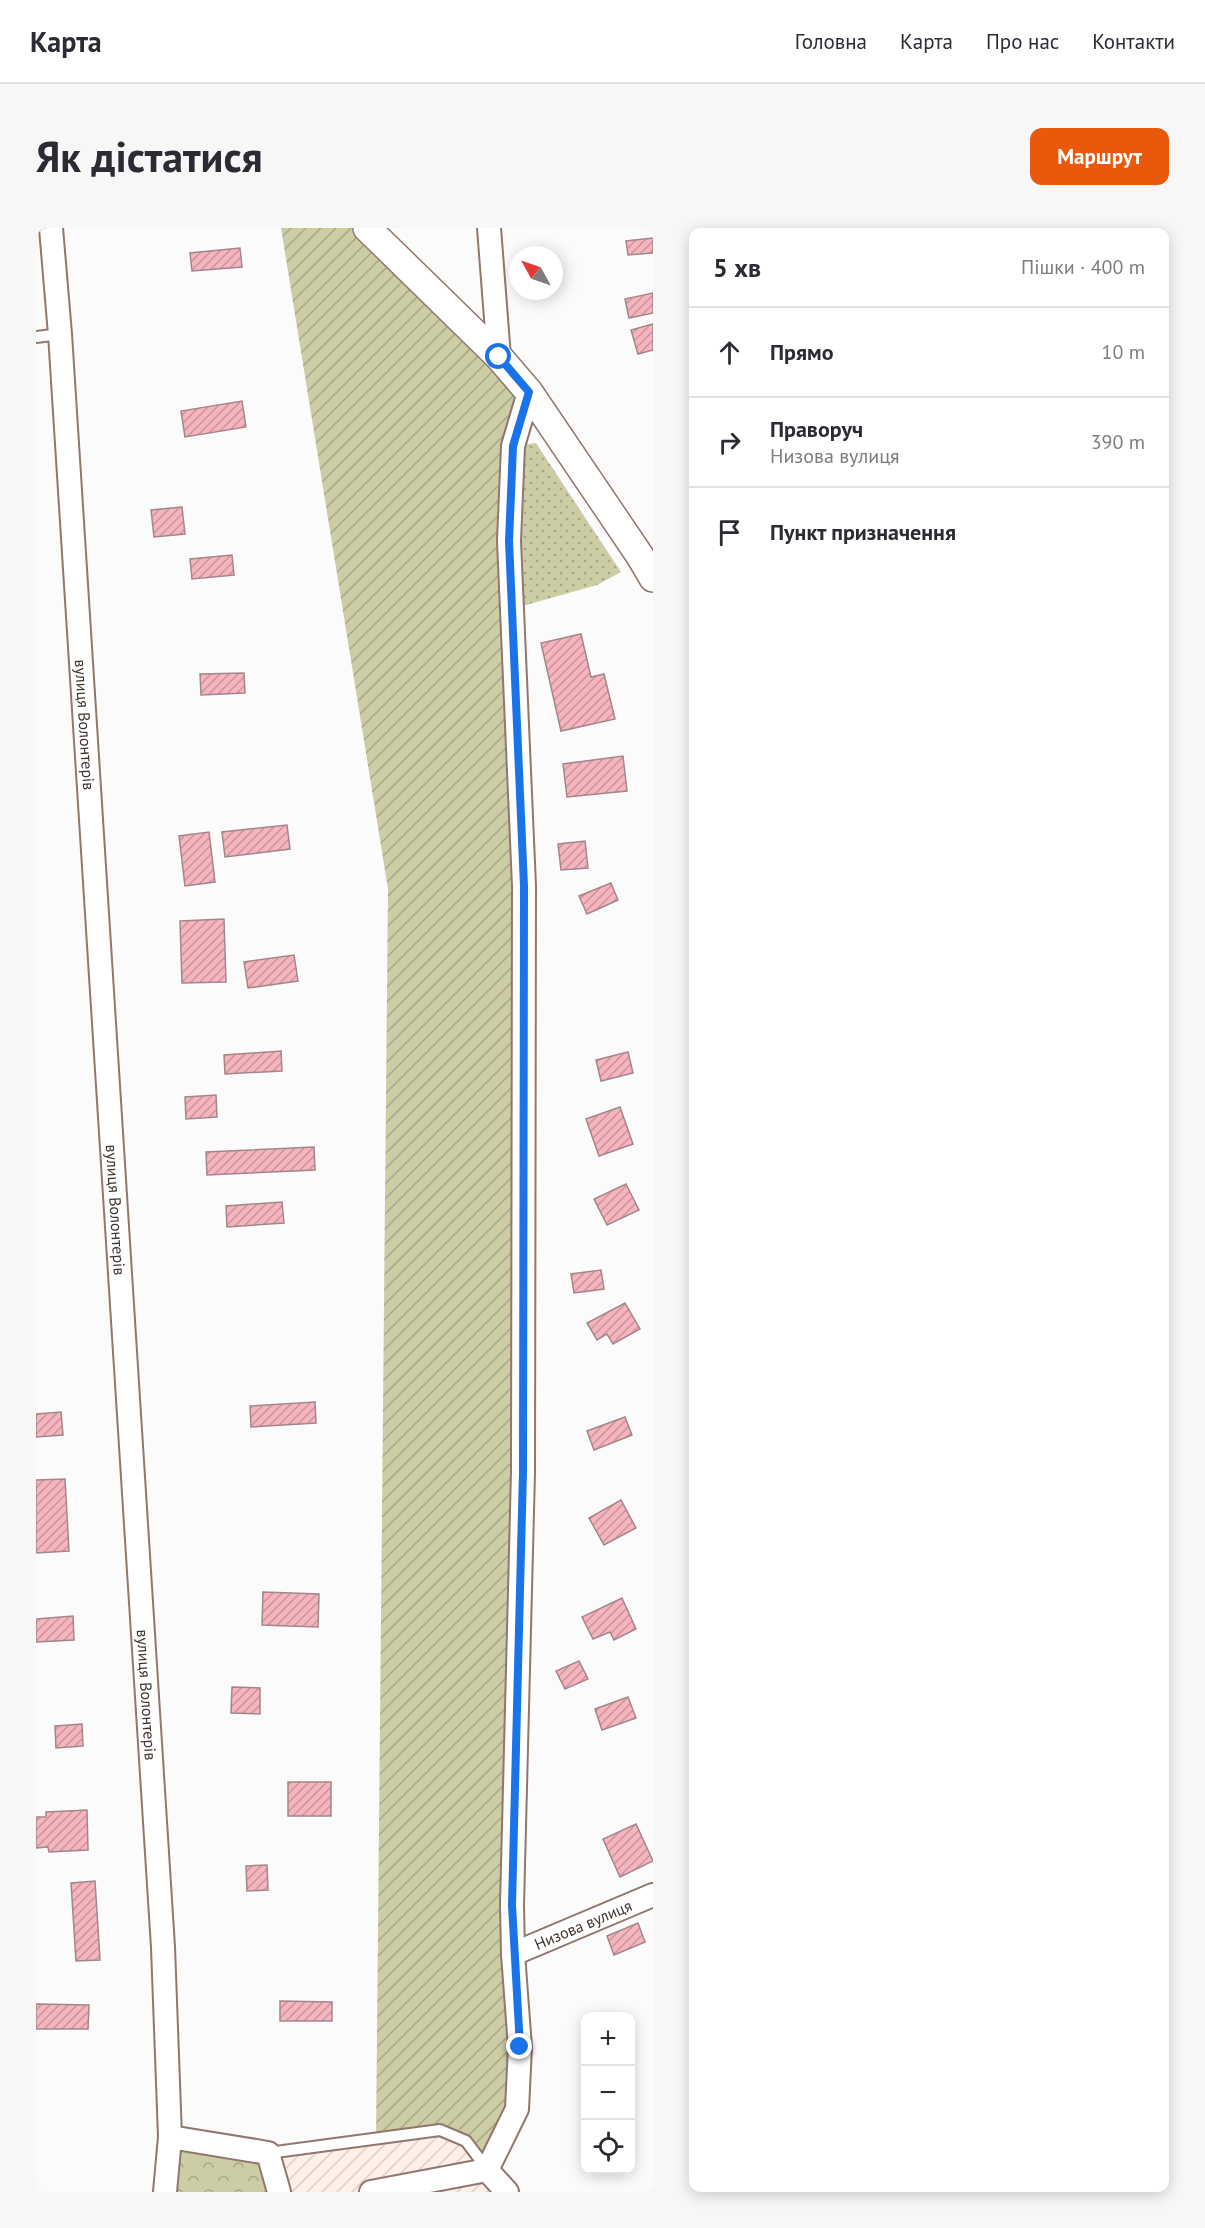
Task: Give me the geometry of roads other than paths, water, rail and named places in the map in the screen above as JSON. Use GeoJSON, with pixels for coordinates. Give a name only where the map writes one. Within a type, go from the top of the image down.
{"type":"FeatureCollection","features":[{"type":"Feature","properties":{"kind":"street","name":"вулиця Волонтерів"},"geometry":{"type":"LineString","coordinates":[[51,228],[60,334],[161,1911],[170,2136],[165,2192]]}},
{"type":"Feature","properties":{"kind":"street"},"geometry":{"type":"LineString","coordinates":[[367,228],[499,357],[529,392],[653,578]]}},
{"type":"Feature","properties":{"kind":"street"},"geometry":{"type":"LineString","coordinates":[[489,228],[499,357]]}},
{"type":"Feature","properties":{"kind":"street","name":"Низова вулиця"},"geometry":{"type":"LineString","coordinates":[[487,2170],[517,2109],[520,2047],[512,1905],[523,1472],[524,886],[509,541],[513,446],[529,392]]}},
{"type":"Feature","properties":{"kind":"street","name":"Низова вулиця"},"geometry":{"type":"LineString","coordinates":[[513,1954],[653,1895]]}},
{"type":"Feature","properties":{"kind":"street"},"geometry":{"type":"LineString","coordinates":[[170,2136],[268,2152],[279,2192]]}},
{"type":"Feature","properties":{"kind":"street"},"geometry":{"type":"LineString","coordinates":[[371,2192],[487,2170],[507,2192]]}},
{"type":"Feature","properties":{"kind":"lane"},"geometry":{"type":"LineString","coordinates":[[36,337],[60,334]]}},
{"type":"Feature","properties":{"kind":"lane"},"geometry":{"type":"LineString","coordinates":[[268,2152],[440,2130],[466,2141],[487,2170]]}}]}
